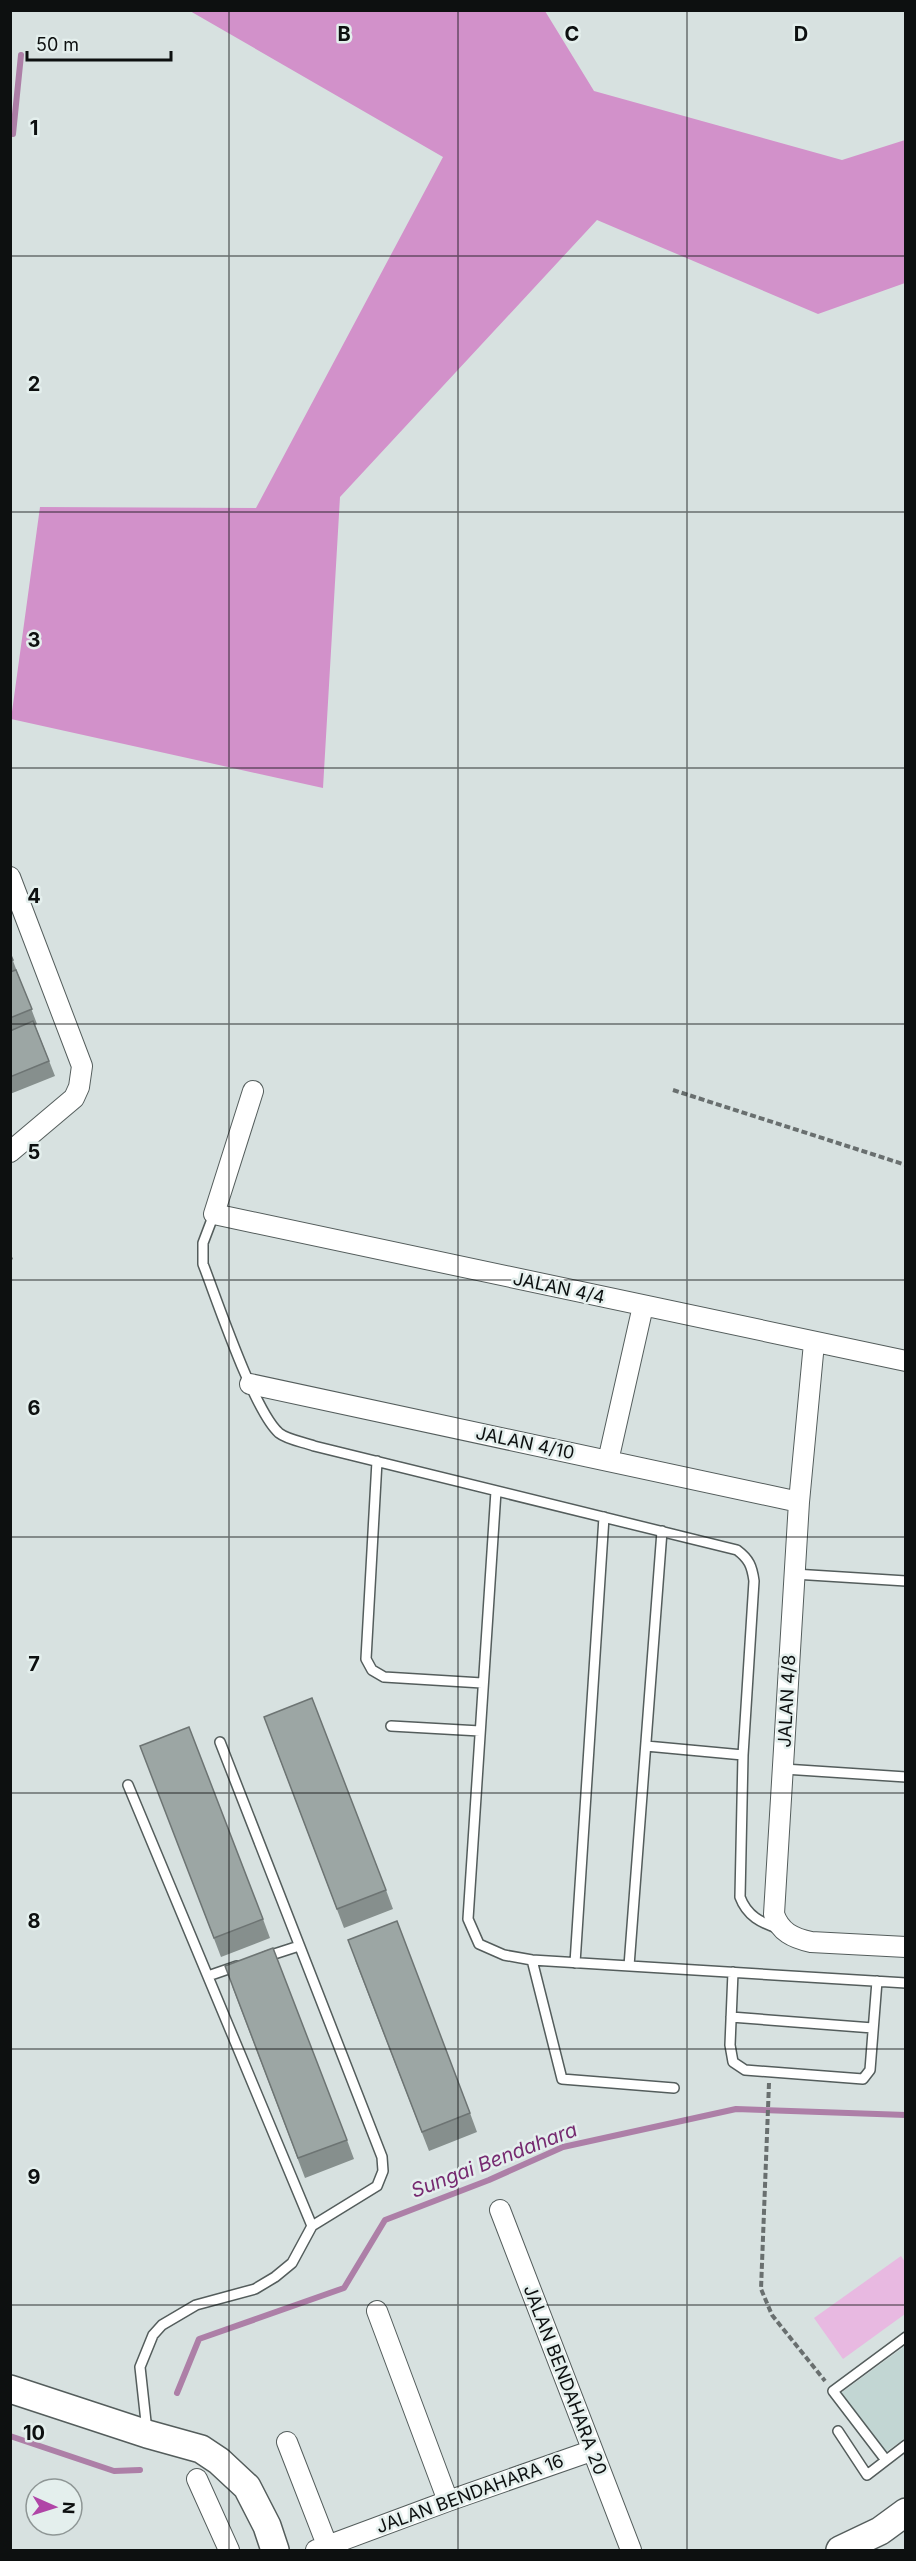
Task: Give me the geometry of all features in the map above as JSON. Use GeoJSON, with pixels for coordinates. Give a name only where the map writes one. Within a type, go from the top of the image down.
{"type":"FeatureCollection","features":[{"type":"Feature","properties":{"kind":"street"},"geometry":{"type":"LineString","coordinates":[[10,877],[82,1066],[74,1098],[10,1152]]}},
{"type":"Feature","properties":{"kind":"street"},"geometry":{"type":"LineString","coordinates":[[214,1214],[253,1091]]}},
{"type":"Feature","properties":{"kind":"street","name":"JALAN 4/4"},"geometry":{"type":"LineString","coordinates":[[214,1214],[906,1361]]}},
{"type":"Feature","properties":{"kind":"street"},"geometry":{"type":"LineString","coordinates":[[608,1461],[643,1306]]}},
{"type":"Feature","properties":{"kind":"street","name":"JALAN 4/8"},"geometry":{"type":"LineString","coordinates":[[782,1930],[777,1922],[773,1906],[784,1769],[799,1502],[814,1343]]}},
{"type":"Feature","properties":{"kind":"street","name":"JALAN 4/10"},"geometry":{"type":"LineString","coordinates":[[250,1383],[799,1502]]}},
{"type":"Feature","properties":{"kind":"street"},"geometry":{"type":"LineString","coordinates":[[782,1930],[796,1939],[811,1942],[906,1947]]}},
{"type":"Feature","properties":{"kind":"street","name":"JALAN BENDAHARA 20"},"geometry":{"type":"LineString","coordinates":[[500,2210],[631,2550]]}},
{"type":"Feature","properties":{"kind":"street"},"geometry":{"type":"LineString","coordinates":[[377,2311],[448,2501]]}},
{"type":"Feature","properties":{"kind":"street"},"geometry":{"type":"LineString","coordinates":[[10,2389],[147,2434],[201,2449],[219,2461],[247,2487],[267,2526],[275,2550]]}},
{"type":"Feature","properties":{"kind":"street"},"geometry":{"type":"LineString","coordinates":[[287,2442],[324,2549]]}},
{"type":"Feature","properties":{"kind":"street","name":"JALAN BENDAHARA 16"},"geometry":{"type":"LineString","coordinates":[[324,2549],[448,2501],[591,2451]]}},
{"type":"Feature","properties":{"kind":"street"},"geometry":{"type":"LineString","coordinates":[[197,2479],[229,2550]]}},
{"type":"Feature","properties":{"kind":"street"},"geometry":{"type":"LineString","coordinates":[[840,2550],[880,2531],[906,2512]]}},
{"type":"Feature","properties":{"kind":"lane"},"geometry":{"type":"LineString","coordinates":[[214,1214],[203,1243],[203,1264],[250,1383],[268,1420],[281,1434],[314,1446],[737,1550],[746,1557],[752,1565],[754,1581],[743,1755],[740,1897],[745,1910],[754,1918],[782,1930]]}},
{"type":"Feature","properties":{"kind":"lane"},"geometry":{"type":"LineString","coordinates":[[377,1461],[366,1659],[372,1670],[384,1677],[482,1683]]}},
{"type":"Feature","properties":{"kind":"lane"},"geometry":{"type":"LineString","coordinates":[[496,1491],[468,1920],[479,1944],[504,1955],[532,1960],[906,1983]]}},
{"type":"Feature","properties":{"kind":"lane"},"geometry":{"type":"LineString","coordinates":[[575,1963],[604,1517]]}},
{"type":"Feature","properties":{"kind":"lane"},"geometry":{"type":"LineString","coordinates":[[630,1966],[662,1531]]}},
{"type":"Feature","properties":{"kind":"lane"},"geometry":{"type":"LineString","coordinates":[[794,1574],[906,1581]]}},
{"type":"Feature","properties":{"kind":"lane"},"geometry":{"type":"LineString","coordinates":[[391,1726],[480,1731]]}},
{"type":"Feature","properties":{"kind":"lane"},"geometry":{"type":"LineString","coordinates":[[147,2434],[140,2367],[153,2335],[162,2325],[196,2305],[255,2289],[275,2277],[292,2263],[312,2226],[377,2186],[383,2171],[382,2157],[220,1742]]}},
{"type":"Feature","properties":{"kind":"lane"},"geometry":{"type":"LineString","coordinates":[[646,1746],[743,1755]]}},
{"type":"Feature","properties":{"kind":"lane"},"geometry":{"type":"LineString","coordinates":[[784,1769],[906,1777]]}},
{"type":"Feature","properties":{"kind":"lane"},"geometry":{"type":"LineString","coordinates":[[128,1785],[312,2226]]}},
{"type":"Feature","properties":{"kind":"lane"},"geometry":{"type":"LineString","coordinates":[[259,1959],[299,1946]]}},
{"type":"Feature","properties":{"kind":"lane"},"geometry":{"type":"LineString","coordinates":[[532,1960],[562,2079],[674,2088]]}},
{"type":"Feature","properties":{"kind":"lane"},"geometry":{"type":"LineString","coordinates":[[208,1976],[248,1962]]}},
{"type":"Feature","properties":{"kind":"lane"},"geometry":{"type":"LineString","coordinates":[[734,1972],[730,2045],[733,2062],[745,2070],[863,2079],[870,2070],[877,1981]]}},
{"type":"Feature","properties":{"kind":"lane"},"geometry":{"type":"LineString","coordinates":[[732,2017],[873,2028]]}},
{"type":"Feature","properties":{"kind":"lane"},"geometry":{"type":"LineString","coordinates":[[885,2460],[833,2391],[906,2337]]}},
{"type":"Feature","properties":{"kind":"lane"},"geometry":{"type":"LineString","coordinates":[[838,2431],[867,2475],[906,2445]]}},
{"type":"Feature","properties":{"kind":"path"},"geometry":{"type":"LineString","coordinates":[[674,1090],[906,1165]]}},
{"type":"Feature","properties":{"kind":"path"},"geometry":{"type":"LineString","coordinates":[[768,2085],[761,2289],[772,2315],[833,2391]]}},
{"type":"Feature","properties":{"kind":"shaded area"},"geometry":{"type":"Polygon","coordinates":[[[190,11],[545,11],[594,91],[842,160],[905,140],[905,283],[818,314],[597,220],[340,497],[323,788],[11,719],[40,507],[256,508],[443,157],[190,11]]]}},
{"type":"Feature","properties":{"kind":"shaded area"},"geometry":{"type":"Polygon","coordinates":[[[901,2256],[905,2262],[905,2314],[843,2359],[814,2318],[901,2256]]]}},
{"type":"Feature","properties":{"kind":"shaded area"},"geometry":{"type":"Polygon","coordinates":[[[905,2346],[905,2438],[886,2452],[841,2393],[905,2346]]]}},
{"type":"Feature","properties":{"kind":"building"},"geometry":{"type":"Polygon","coordinates":[[[16,970],[32,1009],[10,1018],[10,972],[16,970]]]}},
{"type":"Feature","properties":{"kind":"building"},"geometry":{"type":"Polygon","coordinates":[[[33,1021],[49,1061],[10,1077],[10,1031],[33,1021]]]}},
{"type":"Feature","properties":{"kind":"building"},"geometry":{"type":"Polygon","coordinates":[[[312,1698],[386,1890],[337,1909],[264,1717],[312,1698]]]}},
{"type":"Feature","properties":{"kind":"building"},"geometry":{"type":"Polygon","coordinates":[[[189,1727],[263,1919],[214,1938],[140,1746],[189,1727]]]}},
{"type":"Feature","properties":{"kind":"building"},"geometry":{"type":"Polygon","coordinates":[[[397,1921],[470,2113],[422,2132],[348,1940],[397,1921]]]}},
{"type":"Feature","properties":{"kind":"building"},"geometry":{"type":"Polygon","coordinates":[[[273,1948],[347,2140],[298,2158],[225,1966],[273,1948]]]}},
{"type":"Feature","properties":{"kind":"waterway"},"geometry":{"type":"LineString","coordinates":[[13,134],[21,55]]}},
{"type":"Feature","properties":{"kind":"waterway","name":"Sungai Bendahara"},"geometry":{"type":"LineString","coordinates":[[177,2393],[199,2339],[344,2288],[385,2220],[489,2180],[563,2147],[736,2109],[906,2115]]}},
{"type":"Feature","properties":{"kind":"waterway","name":"Sungai Bendahara"},"geometry":{"type":"LineString","coordinates":[[10,2436],[114,2471],[140,2470]]}}]}
